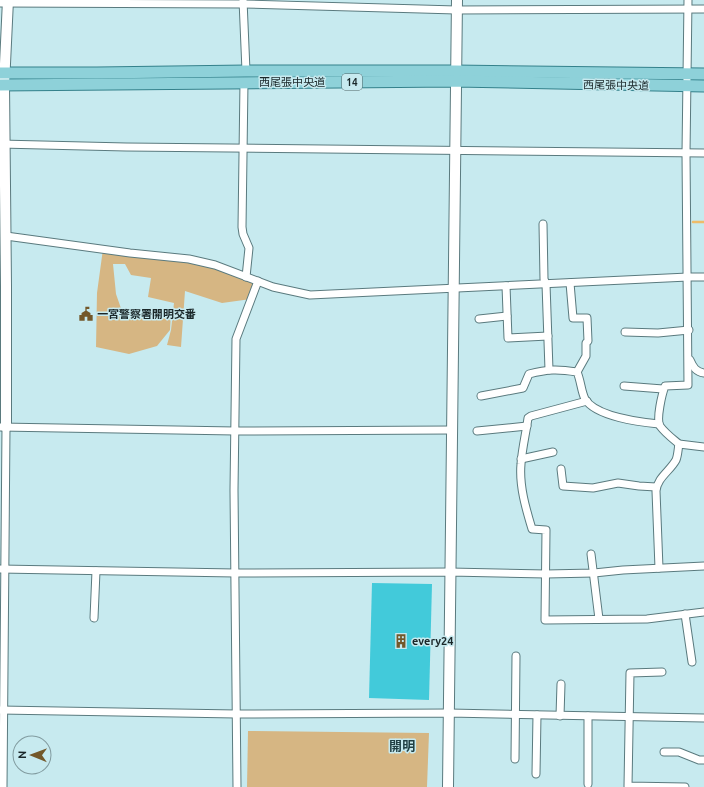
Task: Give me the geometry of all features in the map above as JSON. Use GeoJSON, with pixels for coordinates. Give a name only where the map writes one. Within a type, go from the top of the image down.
{"type":"FeatureCollection","features":[{"type":"Feature","properties":{"kind":"main road","name":"西尾張中央道"},"geometry":{"type":"LineString","coordinates":[[2,73],[246,71],[455,76],[704,86]]}},
{"type":"Feature","properties":{"kind":"main road","name":"西尾張中央道"},"geometry":{"type":"LineString","coordinates":[[2,85],[97,85],[455,76],[704,74]]}},
{"type":"Feature","properties":{"kind":"street"},"geometry":{"type":"LineString","coordinates":[[624,386],[663,389],[665,386],[688,385],[689,330],[686,86],[688,0]]}},
{"type":"Feature","properties":{"kind":"street"},"geometry":{"type":"LineString","coordinates":[[3,787],[2,73],[5,2],[243,2],[704,9]]}},
{"type":"Feature","properties":{"kind":"street"},"geometry":{"type":"LineString","coordinates":[[243,2],[246,71]]}},
{"type":"Feature","properties":{"kind":"street"},"geometry":{"type":"LineString","coordinates":[[448,787],[456,5]]}},
{"type":"Feature","properties":{"kind":"street"},"geometry":{"type":"LineString","coordinates":[[244,82],[242,227],[243,234],[249,248],[246,277]]}},
{"type":"Feature","properties":{"kind":"street"},"geometry":{"type":"LineString","coordinates":[[2,144],[126,147],[704,153]]}},
{"type":"Feature","properties":{"kind":"street"},"geometry":{"type":"LineString","coordinates":[[543,224],[544,279],[546,284],[549,370]]}},
{"type":"Feature","properties":{"kind":"street"},"geometry":{"type":"LineString","coordinates":[[3,235],[130,253],[189,259],[215,265],[273,287],[310,294],[704,277]]}},
{"type":"Feature","properties":{"kind":"street"},"geometry":{"type":"LineString","coordinates":[[237,787],[235,573],[236,339],[258,281]]}},
{"type":"Feature","properties":{"kind":"street"},"geometry":{"type":"LineString","coordinates":[[570,283],[573,318],[587,318],[588,341],[586,343],[586,356],[577,372],[585,399],[595,408],[608,414],[659,424],[679,444],[704,448]]}},
{"type":"Feature","properties":{"kind":"street"},"geometry":{"type":"LineString","coordinates":[[506,286],[508,338],[548,336]]}},
{"type":"Feature","properties":{"kind":"street"},"geometry":{"type":"LineString","coordinates":[[479,318],[507,316]]}},
{"type":"Feature","properties":{"kind":"street"},"geometry":{"type":"LineString","coordinates":[[625,332],[658,333],[689,330]]}},
{"type":"Feature","properties":{"kind":"street"},"geometry":{"type":"LineString","coordinates":[[689,356],[694,368],[700,372],[704,372]]}},
{"type":"Feature","properties":{"kind":"street"},"geometry":{"type":"LineString","coordinates":[[481,396],[523,388],[529,374],[549,370],[577,372]]}},
{"type":"Feature","properties":{"kind":"street"},"geometry":{"type":"LineString","coordinates":[[659,424],[658,420],[663,389]]}},
{"type":"Feature","properties":{"kind":"street"},"geometry":{"type":"LineString","coordinates":[[587,401],[528,418],[521,459],[521,480],[523,495],[532,529],[546,530],[546,620],[647,619],[704,612]]}},
{"type":"Feature","properties":{"kind":"street"},"geometry":{"type":"LineString","coordinates":[[477,431],[527,426]]}},
{"type":"Feature","properties":{"kind":"street"},"geometry":{"type":"LineString","coordinates":[[3,427],[235,431],[452,430]]}},
{"type":"Feature","properties":{"kind":"street"},"geometry":{"type":"LineString","coordinates":[[659,568],[656,487],[657,483],[676,459],[679,444]]}},
{"type":"Feature","properties":{"kind":"street"},"geometry":{"type":"LineString","coordinates":[[521,459],[553,452]]}},
{"type":"Feature","properties":{"kind":"street"},"geometry":{"type":"LineString","coordinates":[[561,469],[563,486],[593,488],[618,483],[656,487]]}},
{"type":"Feature","properties":{"kind":"street"},"geometry":{"type":"LineString","coordinates":[[591,554],[599,619]]}},
{"type":"Feature","properties":{"kind":"street"},"geometry":{"type":"LineString","coordinates":[[3,569],[235,573],[450,572],[546,574],[594,573],[704,566]]}},
{"type":"Feature","properties":{"kind":"street"},"geometry":{"type":"LineString","coordinates":[[94,618],[96,571]]}},
{"type":"Feature","properties":{"kind":"street"},"geometry":{"type":"LineString","coordinates":[[685,614],[692,662]]}},
{"type":"Feature","properties":{"kind":"street"},"geometry":{"type":"LineString","coordinates":[[515,759],[516,656]]}},
{"type":"Feature","properties":{"kind":"street"},"geometry":{"type":"LineString","coordinates":[[662,672],[630,673],[628,786],[685,787]]}},
{"type":"Feature","properties":{"kind":"street"},"geometry":{"type":"LineString","coordinates":[[560,716],[561,684]]}},
{"type":"Feature","properties":{"kind":"street"},"geometry":{"type":"LineString","coordinates":[[2,710],[236,714],[449,713],[704,718]]}},
{"type":"Feature","properties":{"kind":"street"},"geometry":{"type":"LineString","coordinates":[[536,774],[537,715]]}},
{"type":"Feature","properties":{"kind":"street"},"geometry":{"type":"LineString","coordinates":[[588,716],[588,784]]}},
{"type":"Feature","properties":{"kind":"street"},"geometry":{"type":"LineString","coordinates":[[664,752],[679,752],[699,760],[704,760]]}},
{"type":"Feature","properties":{"kind":"shaded area"},"geometry":{"type":"Polygon","coordinates":[[[103,249],[189,259],[258,281],[251,299],[222,303],[185,291],[181,347],[167,345],[171,330],[174,303],[148,297],[151,278],[131,275],[125,264],[113,264],[116,294],[124,317],[153,315],[161,311],[171,314],[170,330],[157,346],[129,354],[96,347],[97,293],[103,249]]]}},
{"type":"Feature","properties":{"kind":"shaded area"},"geometry":{"type":"Polygon","coordinates":[[[248,731],[429,733],[427,787],[247,787],[248,731]]]}},
{"type":"Feature","properties":{"kind":"building","name":"every24"},"geometry":{"type":"Polygon","coordinates":[[[372,583],[432,584],[429,700],[369,698],[372,583]]]}},
{"type":"Feature","properties":{"kind":"waterway"},"geometry":{"type":"LineString","coordinates":[[693,222],[704,222]]}},
{"type":"Feature","properties":{"kind":"place","name":"一宮警察署開明交番"},"geometry":{"type":"Point","coordinates":[86,314]}},
{"type":"Feature","properties":{"kind":"place","name":"every24"},"geometry":{"type":"Point","coordinates":[401,641]}},
{"type":"Feature","properties":{"kind":"district","name":"開明"},"geometry":{"type":"Point","coordinates":[402,746]}}]}
